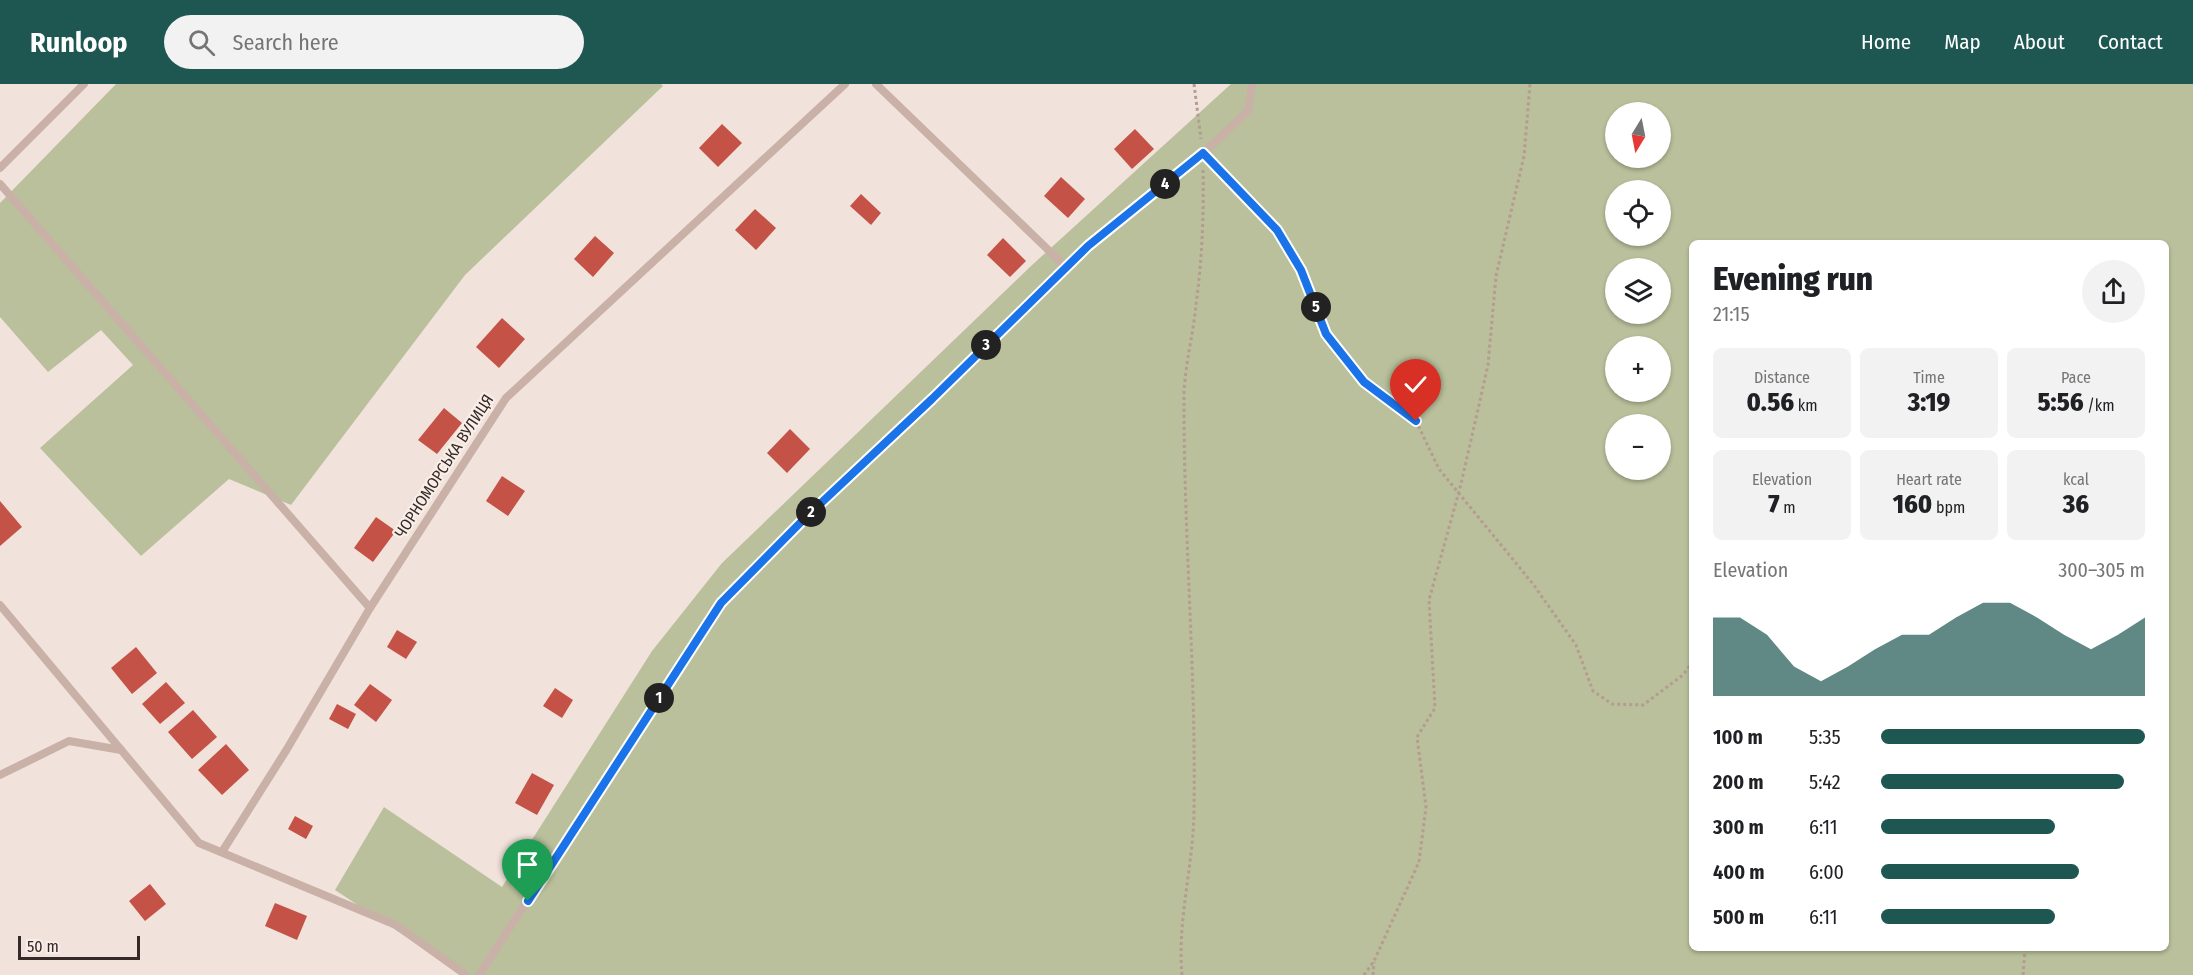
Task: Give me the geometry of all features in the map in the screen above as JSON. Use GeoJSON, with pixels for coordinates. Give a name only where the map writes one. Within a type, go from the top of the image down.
{"type":"FeatureCollection","features":[{"type":"Feature","properties":{"kind":"lane"},"geometry":{"type":"LineString","coordinates":[[0,168],[84,84]]}},
{"type":"Feature","properties":{"kind":"lane","name":"ЧОРНОМОРСЬКА ВУЛИЦЯ"},"geometry":{"type":"LineString","coordinates":[[222,852],[287,749],[370,608],[506,398],[845,84]]}},
{"type":"Feature","properties":{"kind":"lane"},"geometry":{"type":"LineString","coordinates":[[876,84],[1066,267]]}},
{"type":"Feature","properties":{"kind":"lane"},"geometry":{"type":"LineString","coordinates":[[479,975],[721,603],[804,519],[1088,246],[1203,153],[1248,111],[1252,84]]}},
{"type":"Feature","properties":{"kind":"lane"},"geometry":{"type":"LineString","coordinates":[[0,184],[370,608]]}},
{"type":"Feature","properties":{"kind":"lane"},"geometry":{"type":"LineString","coordinates":[[0,605],[199,843],[396,926],[466,975]]}},
{"type":"Feature","properties":{"kind":"lane"},"geometry":{"type":"LineString","coordinates":[[0,774],[69,741],[121,750]]}},
{"type":"Feature","properties":{"kind":"path"},"geometry":{"type":"LineString","coordinates":[[1182,975],[1179,945],[1194,814],[1195,710],[1187,562],[1184,401],[1198,291],[1204,211],[1203,153],[1194,84]]}},
{"type":"Feature","properties":{"kind":"path"},"geometry":{"type":"LineString","coordinates":[[1364,975],[1374,961],[1419,862],[1426,807],[1417,737],[1435,708],[1429,600],[1458,492],[1488,365],[1496,276],[1524,156],[1530,84]]}},
{"type":"Feature","properties":{"kind":"path"},"geometry":{"type":"LineString","coordinates":[[1203,153],[1277,230],[1301,270],[1326,334],[1364,382],[1416,421],[1439,469],[1533,584],[1576,645],[1593,691],[1612,704],[1643,705],[1683,675],[1689,667]]}},
{"type":"Feature","properties":{"kind":"path"},"geometry":{"type":"LineString","coordinates":[[2023,975],[2025,951]]}},
{"type":"Feature","properties":{"kind":"path"},"geometry":{"type":"LineString","coordinates":[[1373,975],[1374,961]]}},
{"type":"Feature","properties":{"kind":"green space"},"geometry":{"type":"Polygon","coordinates":[[[116,84],[661,84],[663,86],[465,275],[291,505],[229,479],[141,556],[40,448],[133,365],[101,330],[48,372],[0,317],[0,203],[116,84]]]}},
{"type":"Feature","properties":{"kind":"green space"},"geometry":{"type":"Polygon","coordinates":[[[1231,84],[2193,84],[2193,975],[464,975],[335,890],[384,807],[502,887],[652,651],[722,563],[1031,266],[1231,84]]]}},
{"type":"Feature","properties":{"kind":"building"},"geometry":{"type":"Polygon","coordinates":[[[722,124],[742,143],[718,167],[699,148],[722,124]]]}},
{"type":"Feature","properties":{"kind":"building"},"geometry":{"type":"Polygon","coordinates":[[[1135,129],[1154,149],[1132,169],[1114,149],[1135,129]]]}},
{"type":"Feature","properties":{"kind":"building"},"geometry":{"type":"Polygon","coordinates":[[[1061,177],[1085,199],[1068,218],[1044,196],[1061,177]]]}},
{"type":"Feature","properties":{"kind":"building"},"geometry":{"type":"Polygon","coordinates":[[[861,194],[881,213],[871,225],[850,206],[861,194]]]}},
{"type":"Feature","properties":{"kind":"building"},"geometry":{"type":"Polygon","coordinates":[[[755,209],[776,228],[756,250],[735,230],[755,209]]]}},
{"type":"Feature","properties":{"kind":"building"},"geometry":{"type":"Polygon","coordinates":[[[595,236],[614,253],[593,277],[574,259],[595,236]]]}},
{"type":"Feature","properties":{"kind":"building"},"geometry":{"type":"Polygon","coordinates":[[[1003,238],[1026,261],[1010,277],[987,255],[1003,238]]]}},
{"type":"Feature","properties":{"kind":"building"},"geometry":{"type":"Polygon","coordinates":[[[502,318],[525,339],[499,368],[476,347],[502,318]]]}},
{"type":"Feature","properties":{"kind":"building"},"geometry":{"type":"Polygon","coordinates":[[[444,408],[462,423],[437,454],[418,440],[444,408]]]}},
{"type":"Feature","properties":{"kind":"building"},"geometry":{"type":"Polygon","coordinates":[[[790,429],[810,449],[787,473],[767,453],[790,429]]]}},
{"type":"Feature","properties":{"kind":"building"},"geometry":{"type":"Polygon","coordinates":[[[502,476],[525,491],[508,516],[486,501],[502,476]]]}},
{"type":"Feature","properties":{"kind":"building"},"geometry":{"type":"Polygon","coordinates":[[[0,501],[22,527],[0,546],[0,501]]]}},
{"type":"Feature","properties":{"kind":"building"},"geometry":{"type":"Polygon","coordinates":[[[376,517],[396,531],[373,562],[354,548],[376,517]]]}},
{"type":"Feature","properties":{"kind":"building"},"geometry":{"type":"Polygon","coordinates":[[[397,630],[417,642],[406,659],[387,647],[397,630]]]}},
{"type":"Feature","properties":{"kind":"building"},"geometry":{"type":"Polygon","coordinates":[[[136,647],[157,673],[132,694],[111,668],[136,647]]]}},
{"type":"Feature","properties":{"kind":"building"},"geometry":{"type":"Polygon","coordinates":[[[166,682],[185,703],[160,724],[142,704],[166,682]]]}},
{"type":"Feature","properties":{"kind":"building"},"geometry":{"type":"Polygon","coordinates":[[[370,684],[392,700],[376,722],[354,705],[370,684]]]}},
{"type":"Feature","properties":{"kind":"building"},"geometry":{"type":"Polygon","coordinates":[[[555,688],[573,700],[562,718],[543,706],[555,688]]]}},
{"type":"Feature","properties":{"kind":"building"},"geometry":{"type":"Polygon","coordinates":[[[337,704],[356,714],[348,729],[329,719],[337,704]]]}},
{"type":"Feature","properties":{"kind":"building"},"geometry":{"type":"Polygon","coordinates":[[[193,710],[217,737],[192,759],[168,732],[193,710]]]}},
{"type":"Feature","properties":{"kind":"building"},"geometry":{"type":"Polygon","coordinates":[[[226,744],[249,770],[222,795],[198,770],[226,744]]]}},
{"type":"Feature","properties":{"kind":"building"},"geometry":{"type":"Polygon","coordinates":[[[532,773],[554,785],[537,815],[515,803],[532,773]]]}},
{"type":"Feature","properties":{"kind":"building"},"geometry":{"type":"Polygon","coordinates":[[[295,816],[313,826],[306,839],[288,829],[295,816]]]}},
{"type":"Feature","properties":{"kind":"building"},"geometry":{"type":"Polygon","coordinates":[[[150,884],[166,904],[145,921],[129,901],[150,884]]]}},
{"type":"Feature","properties":{"kind":"building"},"geometry":{"type":"Polygon","coordinates":[[[275,903],[307,916],[297,940],[265,926],[275,903]]]}},
{"type":"Feature","properties":{"kind":"route"},"geometry":{"type":"LineString","coordinates":[[528,901],[721,603],[804,519],[932,399],[1088,246],[1203,153],[1277,230],[1301,270],[1326,334],[1364,382],[1416,421]]}}]}
